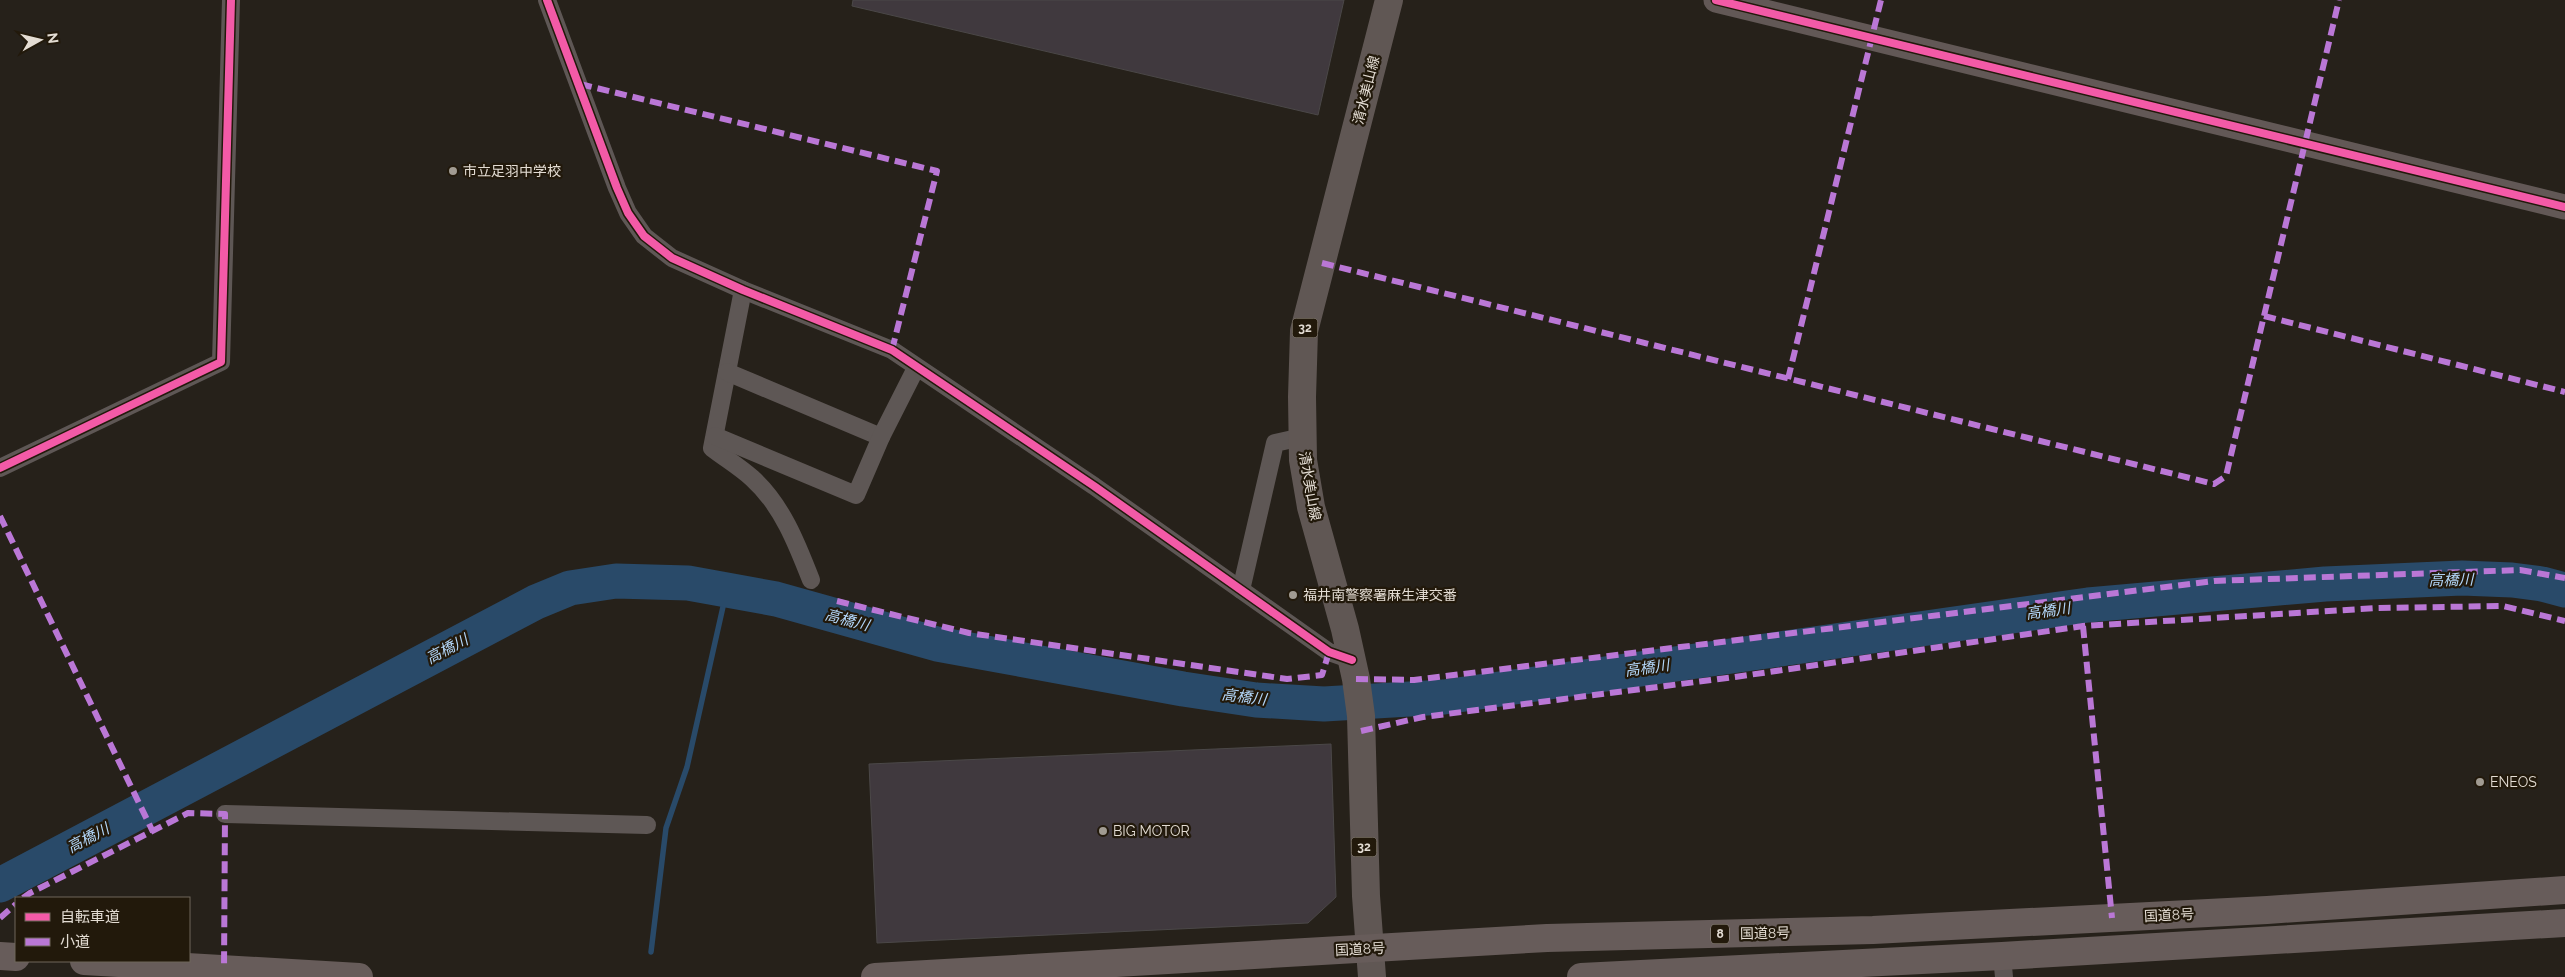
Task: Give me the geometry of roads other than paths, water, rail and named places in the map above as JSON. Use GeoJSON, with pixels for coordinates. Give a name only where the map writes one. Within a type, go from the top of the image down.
{"type":"FeatureCollection","features":[{"type":"Feature","properties":{"kind":"highway","name":"国道8号"},"geometry":{"type":"LineString","coordinates":[[874,977],[1547,938],[1873,930],[2267,910],[2565,890]]}},
{"type":"Feature","properties":{"kind":"highway"},"geometry":{"type":"LineString","coordinates":[[1581,977],[2003,967],[2565,923]]}},
{"type":"Feature","properties":{"kind":"highway"},"geometry":{"type":"LineString","coordinates":[[0,956],[15,957]]}},
{"type":"Feature","properties":{"kind":"highway"},"geometry":{"type":"LineString","coordinates":[[101,962],[359,977]]}},
{"type":"Feature","properties":{"kind":"main road","name":"清水美山線"},"geometry":{"type":"LineString","coordinates":[[1372,977],[1366,896],[1361,716],[1354,670],[1311,507],[1303,460],[1302,437],[1304,330],[1389,0]]}},
{"type":"Feature","properties":{"kind":"street"},"geometry":{"type":"LineString","coordinates":[[0,468],[221,362],[231,0]]}},
{"type":"Feature","properties":{"kind":"street"},"geometry":{"type":"LineString","coordinates":[[547,0],[628,213],[644,236],[672,258],[743,290],[892,350],[916,368],[1094,486],[1354,670]]}},
{"type":"Feature","properties":{"kind":"street"},"geometry":{"type":"LineString","coordinates":[[1716,0],[2565,207]]}},
{"type":"Feature","properties":{"kind":"street"},"geometry":{"type":"LineString","coordinates":[[743,290],[712,448],[753,478],[775,504],[795,538],[811,580]]}},
{"type":"Feature","properties":{"kind":"street"},"geometry":{"type":"LineString","coordinates":[[715,436],[856,495],[882,436],[916,368]]}},
{"type":"Feature","properties":{"kind":"street"},"geometry":{"type":"LineString","coordinates":[[728,372],[882,436]]}},
{"type":"Feature","properties":{"kind":"street"},"geometry":{"type":"LineString","coordinates":[[1241,590],[1275,443],[1302,437]]}},
{"type":"Feature","properties":{"kind":"street"},"geometry":{"type":"LineString","coordinates":[[225,814],[646,825]]}},
{"type":"Feature","properties":{"kind":"waterway","name":"高橋川"},"geometry":{"type":"LineString","coordinates":[[0,885],[536,602],[570,588],[616,581],[688,583],[776,599],[937,644],[1183,689],[1256,700],[1324,704],[1444,697],[2088,605],[2325,584],[2462,578],[2512,580],[2542,584],[2565,590]]}},
{"type":"Feature","properties":{"kind":"waterway"},"geometry":{"type":"LineString","coordinates":[[651,952],[666,828],[687,767],[727,589]]}},
{"type":"Feature","properties":{"kind":"place","name":"市立足羽中学校"},"geometry":{"type":"Point","coordinates":[453,171]}},
{"type":"Feature","properties":{"kind":"place","name":"福井南警察署麻生津交番"},"geometry":{"type":"Point","coordinates":[1293,595]}},
{"type":"Feature","properties":{"kind":"place","name":"ENEOS"},"geometry":{"type":"Point","coordinates":[2480,782]}},
{"type":"Feature","properties":{"kind":"place","name":"BIG MOTOR"},"geometry":{"type":"Point","coordinates":[1103,831]}}]}
